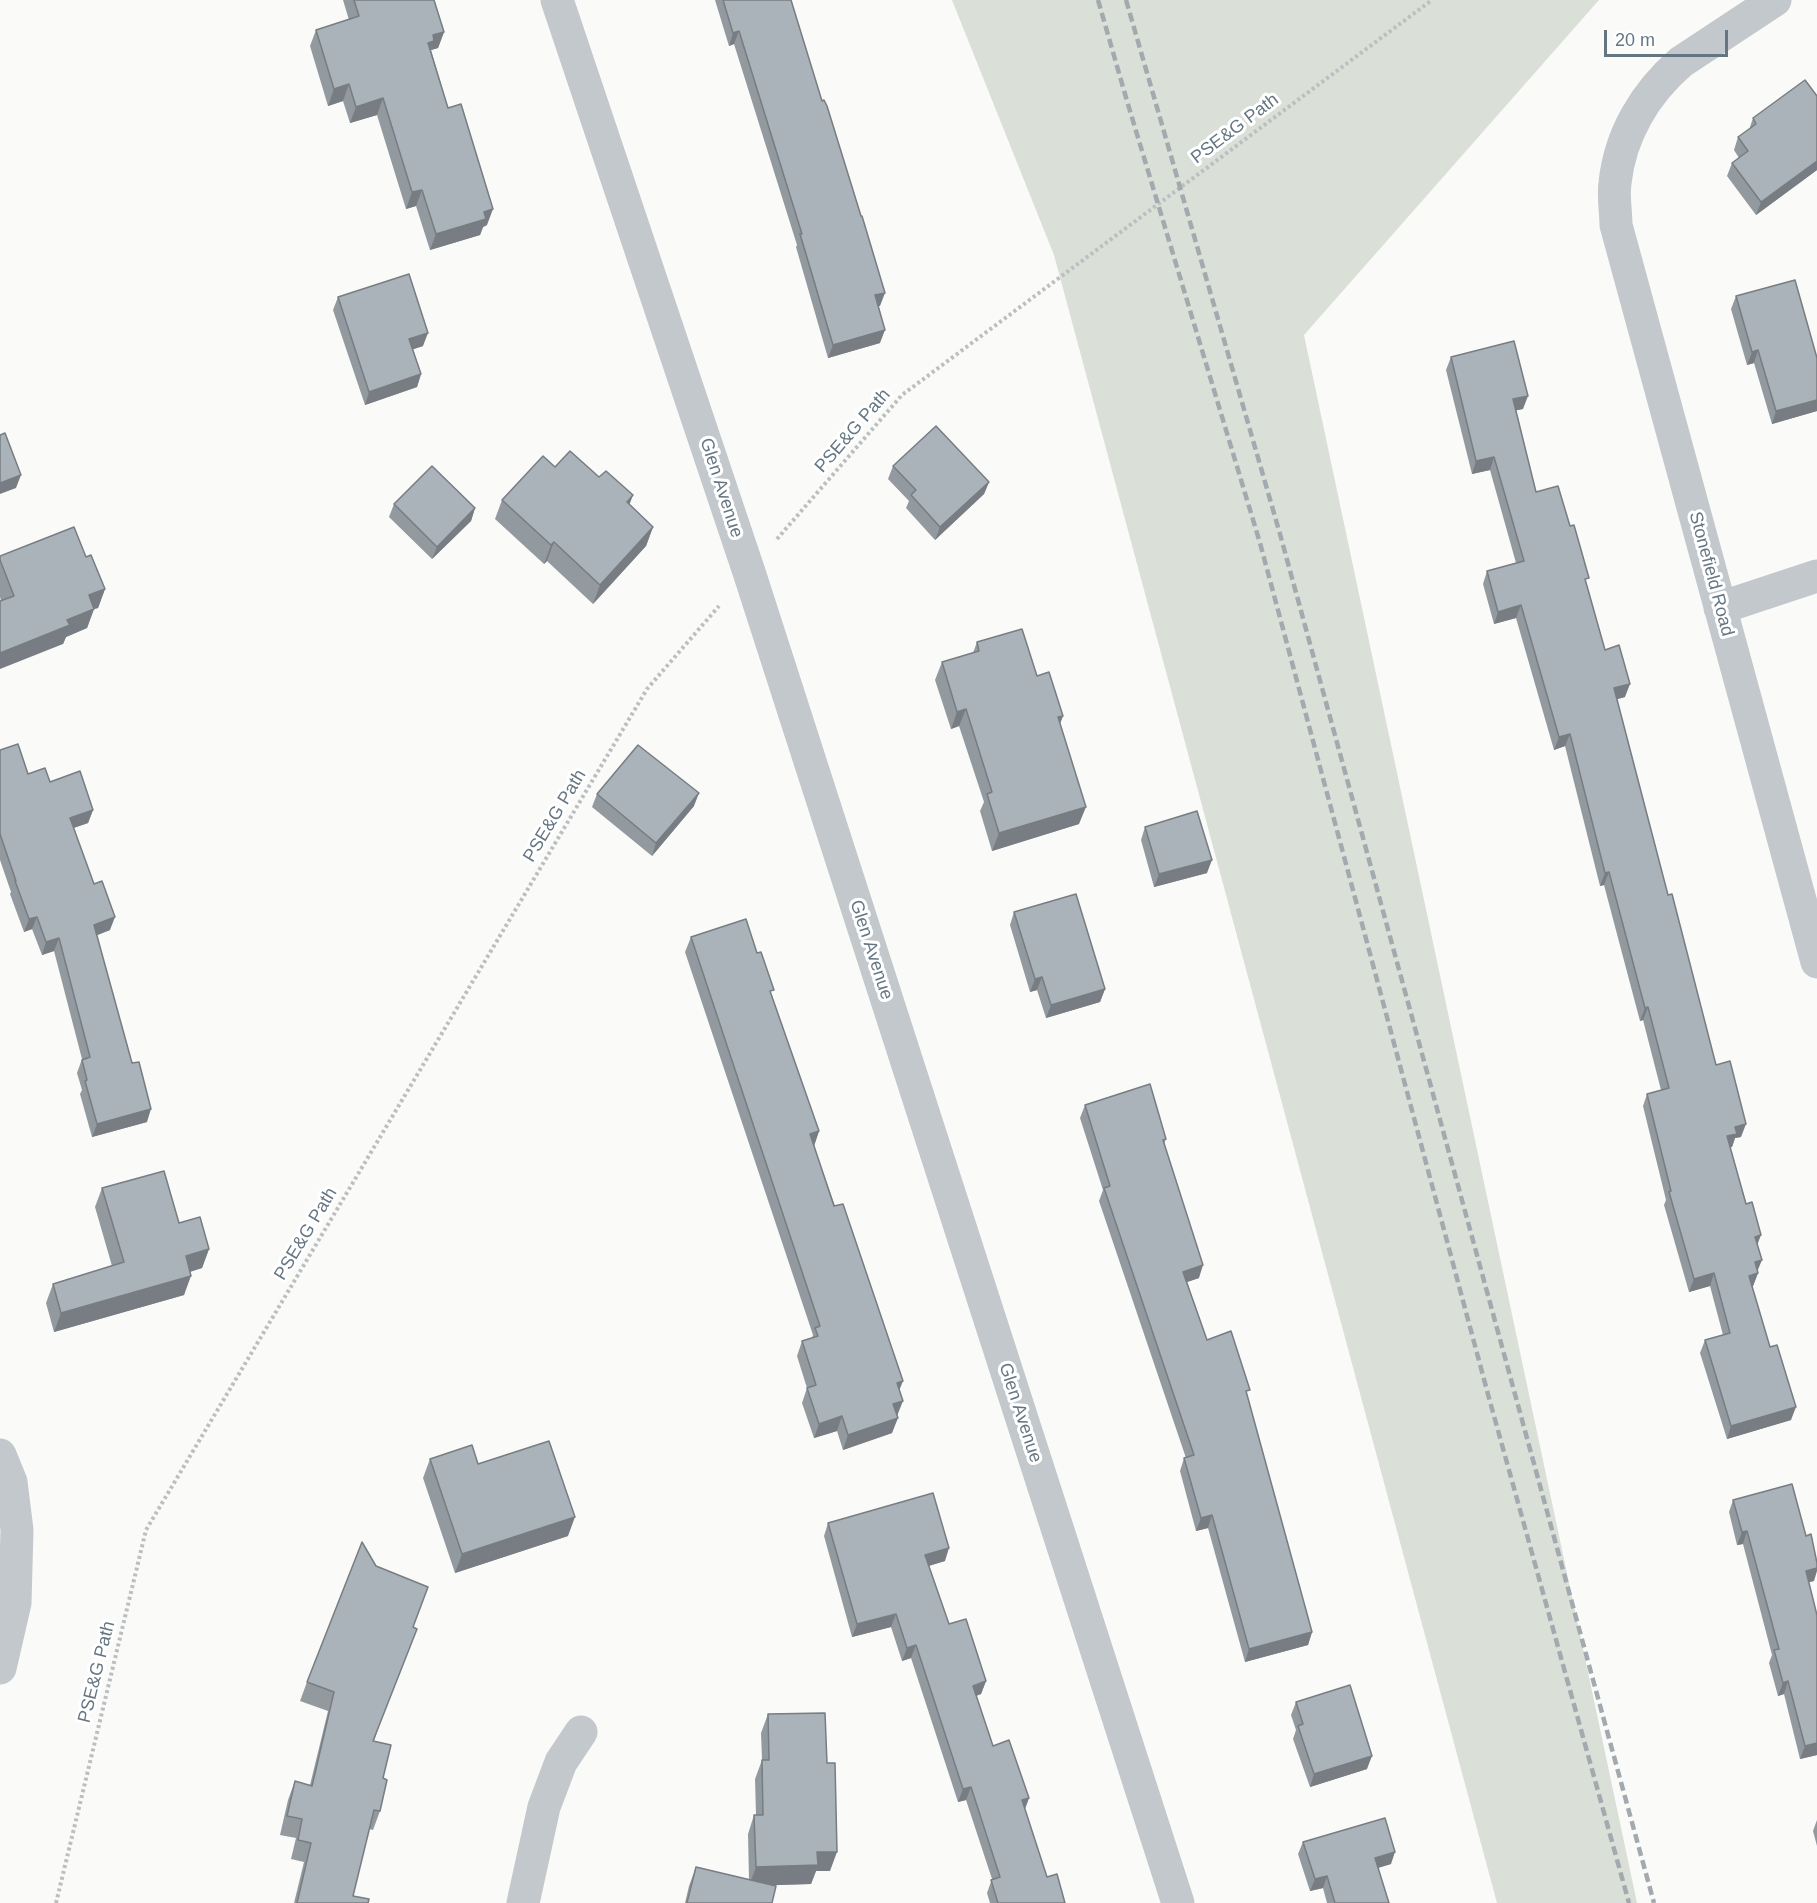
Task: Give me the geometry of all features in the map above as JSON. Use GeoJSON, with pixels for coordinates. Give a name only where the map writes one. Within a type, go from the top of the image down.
{"type":"FeatureCollection","features":[{"type":"Feature","properties":{"kind":"street","name":"Glen Avenue"},"geometry":{"type":"LineString","coordinates":[[557,0],[749,572],[1178,1903]]}},
{"type":"Feature","properties":{"kind":"street","name":"Stonefield Road"},"geometry":{"type":"LineString","coordinates":[[1775,0],[1681,62],[1641,106],[1624,140],[1615,184],[1616,225],[1817,962]]}},
{"type":"Feature","properties":{"kind":"street"},"geometry":{"type":"LineString","coordinates":[[1720,608],[1817,576]]}},
{"type":"Feature","properties":{"kind":"street"},"geometry":{"type":"LineString","coordinates":[[0,1455],[11,1482],[17,1530],[15,1603],[0,1668]]}},
{"type":"Feature","properties":{"kind":"street"},"geometry":{"type":"LineString","coordinates":[[523,1903],[544,1807],[561,1762],[581,1732]]}},
{"type":"Feature","properties":{"kind":"path","name":"PSE&G Path"},"geometry":{"type":"LineString","coordinates":[[56,1903],[146,1530],[647,689],[902,395],[1431,0]]}},
{"type":"Feature","properties":{"kind":"shaded area"},"geometry":{"type":"Polygon","coordinates":[[[952,0],[1599,0],[1304,335],[1637,1903],[1497,1903],[1054,255],[952,0]]]}},
{"type":"Feature","properties":{"kind":"building"},"geometry":{"type":"Polygon","coordinates":[[[354,0],[434,0],[444,32],[433,35],[434,41],[428,43],[448,108],[461,104],[493,209],[484,212],[486,219],[436,234],[422,190],[412,192],[383,98],[356,107],[349,84],[334,89],[316,30],[359,16],[354,0]]]}},
{"type":"Feature","properties":{"kind":"building"},"geometry":{"type":"Polygon","coordinates":[[[723,0],[791,0],[822,101],[824,100],[827,106],[885,293],[875,295],[885,330],[833,345],[800,234],[802,234],[739,31],[733,33],[723,0]]]}},
{"type":"Feature","properties":{"kind":"building"},"geometry":{"type":"Polygon","coordinates":[[[1805,80],[1817,96],[1817,161],[1761,202],[1732,163],[1748,151],[1738,137],[1756,124],[1753,118],[1805,80]]]}},
{"type":"Feature","properties":{"kind":"building"},"geometry":{"type":"Polygon","coordinates":[[[409,274],[428,333],[409,339],[421,374],[369,392],[338,297],[409,274]]]}},
{"type":"Feature","properties":{"kind":"building"},"geometry":{"type":"Polygon","coordinates":[[[1795,280],[1817,358],[1817,400],[1776,411],[1758,350],[1752,352],[1736,296],[1795,280]]]}},
{"type":"Feature","properties":{"kind":"building"},"geometry":{"type":"Polygon","coordinates":[[[1514,341],[1528,396],[1513,399],[1536,492],[1558,486],[1570,526],[1574,525],[1589,578],[1585,579],[1605,650],[1619,645],[1630,684],[1614,688],[1668,895],[1672,894],[1716,1065],[1730,1061],[1746,1124],[1735,1127],[1737,1134],[1727,1136],[1746,1204],[1752,1202],[1761,1235],[1755,1237],[1762,1260],[1755,1262],[1758,1273],[1749,1276],[1770,1347],[1777,1345],[1796,1407],[1731,1426],[1705,1340],[1730,1333],[1714,1273],[1694,1279],[1669,1192],[1671,1191],[1647,1094],[1669,1088],[1648,1007],[1645,1008],[1609,872],[1605,873],[1570,734],[1559,737],[1521,605],[1498,612],[1487,571],[1524,561],[1494,457],[1476,461],[1451,357],[1514,341]]]}},
{"type":"Feature","properties":{"kind":"building"},"geometry":{"type":"Polygon","coordinates":[[[936,426],[989,482],[940,527],[911,495],[916,490],[893,466],[936,426]]]}},
{"type":"Feature","properties":{"kind":"building"},"geometry":{"type":"Polygon","coordinates":[[[5,433],[21,475],[0,483],[0,435],[5,433]]]}},
{"type":"Feature","properties":{"kind":"building"},"geometry":{"type":"Polygon","coordinates":[[[570,451],[599,477],[606,471],[633,495],[627,502],[653,527],[600,585],[554,542],[551,545],[502,500],[543,456],[555,467],[570,451]]]}},
{"type":"Feature","properties":{"kind":"building"},"geometry":{"type":"Polygon","coordinates":[[[432,466],[475,508],[437,547],[394,504],[432,466]]]}},
{"type":"Feature","properties":{"kind":"building"},"geometry":{"type":"Polygon","coordinates":[[[74,527],[86,557],[91,555],[105,589],[89,595],[94,609],[67,620],[70,625],[0,653],[0,601],[14,596],[0,556],[74,527]]]}},
{"type":"Feature","properties":{"kind":"building"},"geometry":{"type":"Polygon","coordinates":[[[1022,629],[1037,676],[1049,672],[1063,716],[1058,717],[1086,807],[999,833],[987,794],[992,792],[966,709],[957,712],[942,662],[979,651],[977,642],[1022,629]]]}},
{"type":"Feature","properties":{"kind":"building"},"geometry":{"type":"Polygon","coordinates":[[[18,744],[28,774],[45,768],[50,782],[80,771],[93,810],[70,818],[94,884],[102,881],[115,917],[94,925],[132,1063],[139,1062],[151,1109],[97,1124],[85,1081],[87,1080],[82,1060],[90,1057],[59,938],[46,942],[37,917],[29,919],[0,834],[0,750],[18,744]]]}},
{"type":"Feature","properties":{"kind":"building"},"geometry":{"type":"Polygon","coordinates":[[[638,745],[699,793],[656,843],[597,794],[638,745]]]}},
{"type":"Feature","properties":{"kind":"building"},"geometry":{"type":"Polygon","coordinates":[[[1197,811],[1212,860],[1159,874],[1145,827],[1197,811]]]}},
{"type":"Feature","properties":{"kind":"building"},"geometry":{"type":"Polygon","coordinates":[[[1076,894],[1105,989],[1051,1005],[1042,977],[1035,979],[1014,912],[1076,894]]]}},
{"type":"Feature","properties":{"kind":"building"},"geometry":{"type":"Polygon","coordinates":[[[746,919],[757,953],[761,952],[774,990],[770,991],[819,1131],[810,1134],[834,1206],[843,1204],[903,1381],[897,1383],[903,1401],[893,1404],[898,1418],[848,1435],[842,1416],[819,1424],[807,1388],[816,1385],[802,1341],[818,1336],[815,1328],[820,1326],[691,937],[746,919]]]}},
{"type":"Feature","properties":{"kind":"building"},"geometry":{"type":"Polygon","coordinates":[[[1150,1084],[1166,1139],[1163,1140],[1203,1265],[1183,1272],[1207,1340],[1231,1331],[1250,1390],[1246,1391],[1312,1632],[1249,1649],[1212,1515],[1201,1518],[1184,1458],[1194,1455],[1104,1188],[1110,1186],[1085,1105],[1150,1084]]]}},
{"type":"Feature","properties":{"kind":"building"},"geometry":{"type":"Polygon","coordinates":[[[164,1171],[179,1223],[200,1217],[209,1249],[186,1256],[191,1276],[61,1313],[53,1284],[124,1262],[102,1188],[164,1171]]]}},
{"type":"Feature","properties":{"kind":"building"},"geometry":{"type":"Polygon","coordinates":[[[549,1441],[575,1517],[462,1554],[430,1459],[472,1445],[478,1464],[549,1441]]]}},
{"type":"Feature","properties":{"kind":"building"},"geometry":{"type":"Polygon","coordinates":[[[1792,1484],[1806,1536],[1811,1534],[1817,1563],[1817,1568],[1806,1571],[1817,1615],[1817,1743],[1805,1746],[1788,1681],[1783,1683],[1774,1650],[1779,1649],[1747,1531],[1742,1532],[1733,1500],[1792,1484]]]}},
{"type":"Feature","properties":{"kind":"building"},"geometry":{"type":"Polygon","coordinates":[[[933,1493],[949,1548],[925,1555],[949,1624],[966,1619],[986,1681],[973,1686],[993,1746],[1009,1740],[1029,1798],[1022,1800],[1047,1877],[1057,1874],[1065,1903],[998,1903],[991,1880],[1000,1877],[971,1787],[963,1789],[916,1645],[907,1648],[896,1614],[857,1624],[828,1523],[933,1493]]]}},
{"type":"Feature","properties":{"kind":"building"},"geometry":{"type":"Polygon","coordinates":[[[362,1542],[376,1566],[428,1587],[413,1627],[417,1629],[373,1741],[391,1745],[383,1778],[387,1780],[380,1811],[374,1810],[353,1896],[369,1899],[368,1903],[297,1903],[311,1843],[298,1840],[302,1819],[287,1816],[295,1781],[312,1786],[334,1692],[307,1682],[362,1542]]]}},
{"type":"Feature","properties":{"kind":"building"},"geometry":{"type":"Polygon","coordinates":[[[1350,1685],[1372,1756],[1314,1774],[1298,1726],[1303,1724],[1296,1702],[1350,1685]]]}},
{"type":"Feature","properties":{"kind":"building"},"geometry":{"type":"Polygon","coordinates":[[[825,1713],[827,1763],[835,1763],[837,1852],[817,1852],[818,1865],[756,1867],[754,1815],[763,1815],[762,1760],[769,1760],[768,1714],[825,1713]]]}},
{"type":"Feature","properties":{"kind":"building"},"geometry":{"type":"Polygon","coordinates":[[[1385,1818],[1395,1852],[1375,1858],[1389,1903],[1335,1903],[1327,1876],[1315,1879],[1303,1842],[1385,1818]]]}},
{"type":"Feature","properties":{"kind":"building"},"geometry":{"type":"Polygon","coordinates":[[[696,1867],[776,1886],[772,1903],[687,1903],[696,1867]]]}},
{"type":"Feature","properties":{"kind":"railway"},"geometry":{"type":"LineString","coordinates":[[1098,0],[1260,543],[1489,1398],[1629,1903]]}},
{"type":"Feature","properties":{"kind":"railway"},"geometry":{"type":"LineString","coordinates":[[1126,0],[1280,534],[1654,1903]]}}]}
